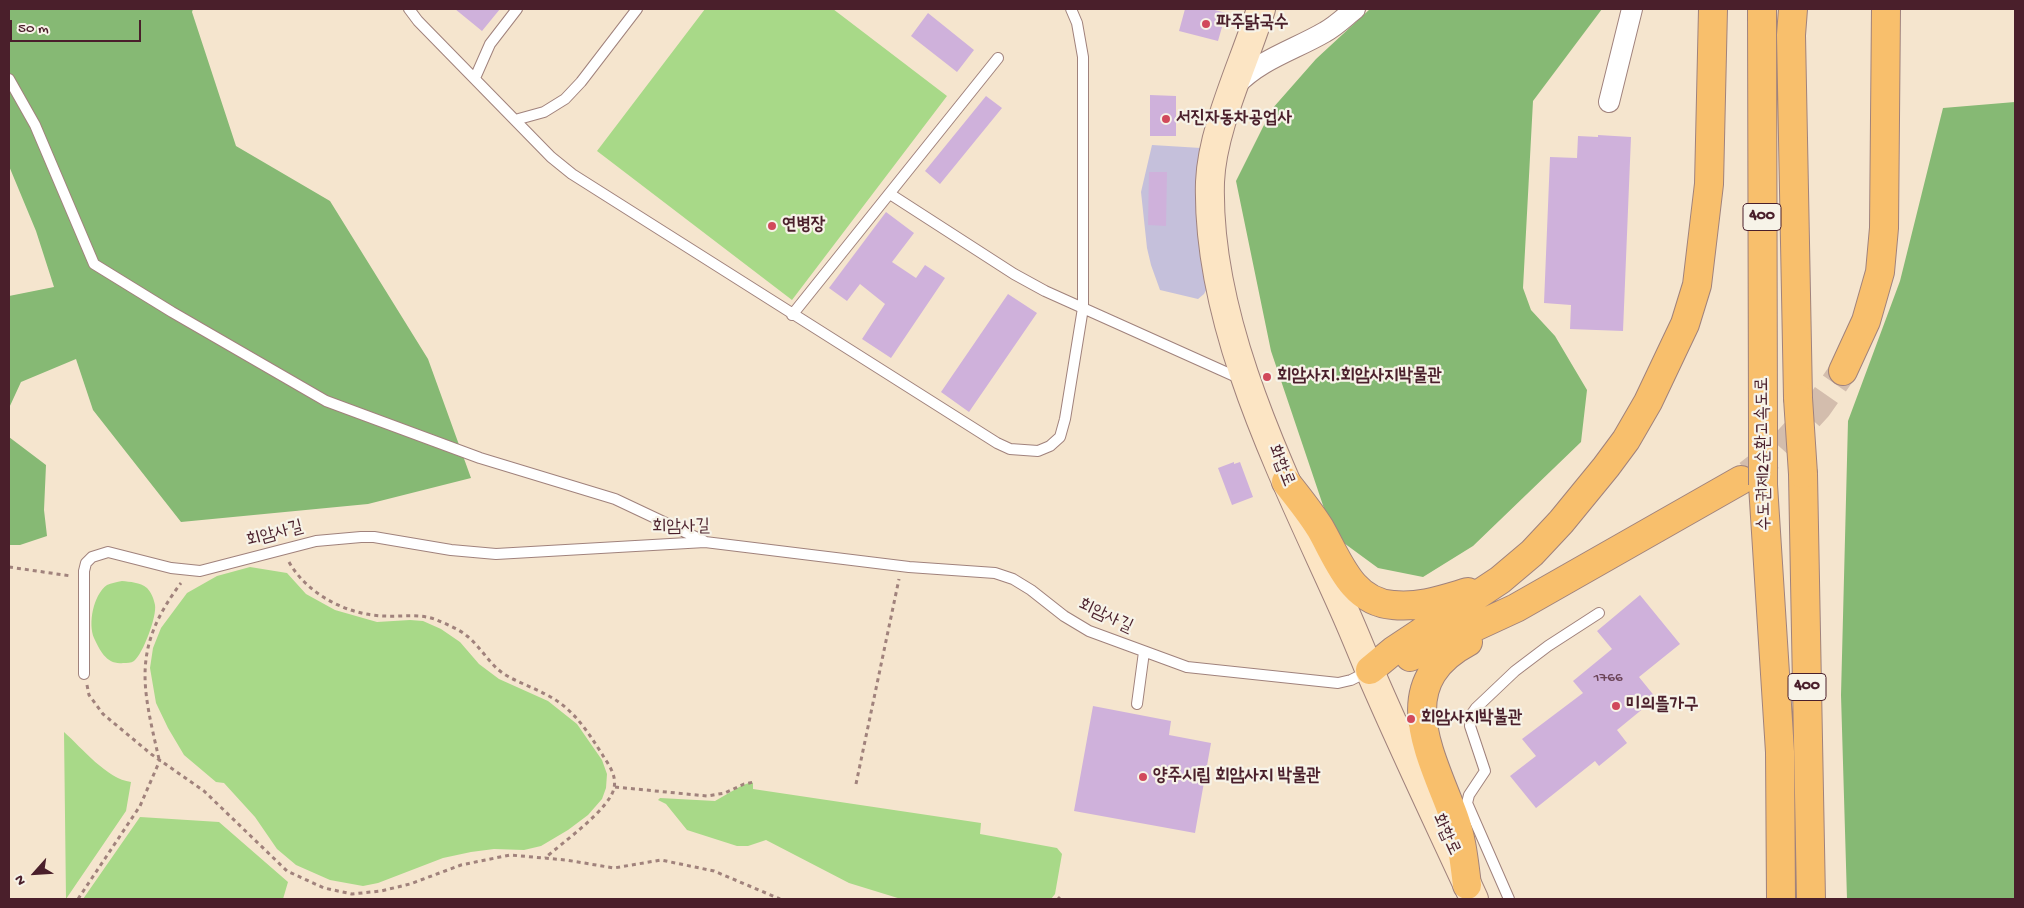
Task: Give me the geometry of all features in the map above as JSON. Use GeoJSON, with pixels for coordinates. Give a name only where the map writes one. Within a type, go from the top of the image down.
{"type":"FeatureCollection","features":[{"type":"Feature","properties":{"kind":"highway"},"geometry":{"type":"LineString","coordinates":[[1370,670],[1393,651],[1500,580],[1532,553],[1561,522],[1626,440],[1648,402],[1685,324],[1697,285],[1709,184],[1713,9]]}},
{"type":"Feature","properties":{"kind":"highway","name":"수도권제2순환고속도로"},"geometry":{"type":"LineString","coordinates":[[1762,9],[1763,425],[1752,482],[1780,752],[1781,899]]}},
{"type":"Feature","properties":{"kind":"highway","name":"수도권제2순환고속도로"},"geometry":{"type":"LineString","coordinates":[[1793,9],[1791,35],[1798,398],[1802,474],[1811,899]]}},
{"type":"Feature","properties":{"kind":"highway"},"geometry":{"type":"LineString","coordinates":[[1843,371],[1866,321],[1880,272],[1884,228],[1886,9]]}},
{"type":"Feature","properties":{"kind":"highway"},"geometry":{"type":"LineString","coordinates":[[1286,482],[1319,527],[1347,578],[1374,600],[1391,605],[1407,606],[1433,602],[1500,580]]}},
{"type":"Feature","properties":{"kind":"highway"},"geometry":{"type":"LineString","coordinates":[[1370,670],[1388,666],[1412,656],[1516,608],[1752,482]]}},
{"type":"Feature","properties":{"kind":"highway"},"geometry":{"type":"LineString","coordinates":[[1464,894],[1458,830],[1427,746],[1423,728],[1422,699],[1429,677],[1448,656],[1460,646],[1493,627],[1516,608]]}},
{"type":"Feature","properties":{"kind":"main road","name":"화합로"},"geometry":{"type":"LineString","coordinates":[[1262,9],[1257,52],[1234,87],[1214,156],[1210,181],[1212,230],[1227,316],[1247,381],[1286,482],[1452,850],[1464,894]]}},
{"type":"Feature","properties":{"kind":"street"},"geometry":{"type":"LineString","coordinates":[[1608,102],[1632,9]]}},
{"type":"Feature","properties":{"kind":"street"},"geometry":{"type":"LineString","coordinates":[[1257,52],[1326,32],[1345,12]]}},
{"type":"Feature","properties":{"kind":"lane"},"geometry":{"type":"LineString","coordinates":[[409,9],[418,21],[551,157],[572,174],[997,444],[1010,449],[1038,451],[1050,446],[1060,437],[1065,419],[1082,308],[1083,57],[1077,23],[1071,9]]}},
{"type":"Feature","properties":{"kind":"lane"},"geometry":{"type":"LineString","coordinates":[[475,78],[490,44],[518,9]]}},
{"type":"Feature","properties":{"kind":"lane"},"geometry":{"type":"LineString","coordinates":[[515,120],[544,112],[565,98],[581,82],[637,9]]}},
{"type":"Feature","properties":{"kind":"lane"},"geometry":{"type":"LineString","coordinates":[[792,315],[998,58]]}},
{"type":"Feature","properties":{"kind":"lane"},"geometry":{"type":"LineString","coordinates":[[9,79],[35,125],[94,264],[326,402],[480,458],[615,499],[705,542]]}},
{"type":"Feature","properties":{"kind":"lane"},"geometry":{"type":"LineString","coordinates":[[890,194],[1014,274],[1082,308],[1247,381]]}},
{"type":"Feature","properties":{"kind":"lane","name":"회암사길"},"geometry":{"type":"LineString","coordinates":[[84,674],[84,577],[86,564],[92,557],[108,552],[171,568],[200,571],[316,541],[368,537],[451,550],[496,554],[705,542],[902,566],[995,573],[1013,579],[1089,631],[1187,667],[1338,683],[1351,680],[1370,670]]}},
{"type":"Feature","properties":{"kind":"lane"},"geometry":{"type":"LineString","coordinates":[[1509,899],[1468,803],[1469,794],[1485,771],[1469,720],[1476,708],[1526,662],[1599,613]]}},
{"type":"Feature","properties":{"kind":"lane"},"geometry":{"type":"LineString","coordinates":[[1136,704],[1144,652]]}},
{"type":"Feature","properties":{"kind":"path"},"geometry":{"type":"LineString","coordinates":[[282,550],[294,571],[316,592],[342,606],[377,616],[422,616],[467,635],[496,668],[505,675],[560,702],[583,724],[614,776],[612,796],[603,807],[545,858]]}},
{"type":"Feature","properties":{"kind":"path"},"geometry":{"type":"LineString","coordinates":[[856,784],[902,566]]}},
{"type":"Feature","properties":{"kind":"path"},"geometry":{"type":"LineString","coordinates":[[9,567],[84,577]]}},
{"type":"Feature","properties":{"kind":"path"},"geometry":{"type":"LineString","coordinates":[[78,899],[140,806],[160,760],[147,707],[144,663],[154,628],[166,602],[190,571]]}},
{"type":"Feature","properties":{"kind":"path"},"geometry":{"type":"LineString","coordinates":[[84,674],[90,695],[103,714],[160,760],[204,791],[287,871],[324,888],[352,894],[381,891],[410,884],[461,865],[510,855],[614,868],[661,860],[714,871],[780,899]]}},
{"type":"Feature","properties":{"kind":"path"},"geometry":{"type":"LineString","coordinates":[[614,787],[707,796],[754,782]]}},
{"type":"Feature","properties":{"kind":"shaded area"},"geometry":{"type":"Polygon","coordinates":[[[1152,145],[1201,148],[1196,184],[1199,218],[1210,283],[1204,294],[1198,299],[1160,290],[1151,265],[1147,248],[1141,192],[1152,145]]]}},
{"type":"Feature","properties":{"kind":"green space"},"geometry":{"type":"Polygon","coordinates":[[[9,9],[193,9],[192,12],[236,146],[330,201],[428,359],[471,478],[368,504],[181,522],[93,410],[76,359],[21,382],[9,408],[9,296],[54,287],[36,231],[9,166],[9,9]]]}},
{"type":"Feature","properties":{"kind":"green space","name":"연병장"},"geometry":{"type":"Polygon","coordinates":[[[705,9],[833,9],[947,96],[792,300],[597,151],[705,9]]]}},
{"type":"Feature","properties":{"kind":"green space"},"geometry":{"type":"Polygon","coordinates":[[[1370,9],[1602,9],[1533,101],[1523,288],[1531,310],[1555,336],[1587,390],[1581,442],[1473,546],[1423,577],[1378,568],[1333,535],[1271,351],[1236,181],[1272,109],[1316,59],[1370,9]]]}},
{"type":"Feature","properties":{"kind":"green space"},"geometry":{"type":"Polygon","coordinates":[[[2015,102],[2015,899],[1847,899],[1841,695],[1848,421],[1900,281],[1943,108],[2015,102]]]}},
{"type":"Feature","properties":{"kind":"green space"},"geometry":{"type":"Polygon","coordinates":[[[9,437],[46,465],[44,510],[47,536],[20,545],[9,545],[9,437]]]}},
{"type":"Feature","properties":{"kind":"green space"},"geometry":{"type":"Polygon","coordinates":[[[250,567],[287,573],[306,594],[335,610],[377,622],[423,621],[441,629],[460,642],[479,664],[499,679],[548,701],[577,724],[602,760],[607,774],[606,788],[602,799],[588,815],[568,830],[541,846],[524,850],[494,849],[443,858],[378,883],[363,886],[330,880],[296,865],[277,849],[255,817],[224,783],[216,782],[184,755],[156,703],[150,668],[153,648],[161,628],[187,593],[217,576],[250,567]]]}},
{"type":"Feature","properties":{"kind":"green space"},"geometry":{"type":"Polygon","coordinates":[[[122,581],[138,583],[147,588],[153,598],[155,610],[149,634],[138,657],[132,662],[117,663],[108,659],[99,648],[92,632],[92,618],[95,602],[102,590],[109,584],[122,581]]]}},
{"type":"Feature","properties":{"kind":"green space"},"geometry":{"type":"Polygon","coordinates":[[[64,732],[104,769],[122,780],[131,782],[126,811],[66,899],[64,732]]]}},
{"type":"Feature","properties":{"kind":"green space"},"geometry":{"type":"Polygon","coordinates":[[[751,782],[753,783],[753,789],[981,823],[980,834],[1057,848],[1062,854],[1055,894],[1051,899],[901,899],[849,883],[766,840],[748,846],[737,846],[687,830],[666,804],[658,800],[660,798],[715,801],[751,782]]]}},
{"type":"Feature","properties":{"kind":"green space"},"geometry":{"type":"Polygon","coordinates":[[[140,817],[219,822],[288,882],[283,899],[83,899],[140,817]]]}},
{"type":"Feature","properties":{"kind":"building"},"geometry":{"type":"Polygon","coordinates":[[[455,9],[500,9],[482,31],[455,9]]]}},
{"type":"Feature","properties":{"kind":"building"},"geometry":{"type":"Polygon","coordinates":[[[1185,9],[1211,9],[1226,13],[1218,41],[1179,31],[1185,9]]]}},
{"type":"Feature","properties":{"kind":"building"},"geometry":{"type":"Polygon","coordinates":[[[928,13],[974,50],[957,72],[911,36],[928,13]]]}},
{"type":"Feature","properties":{"kind":"building"},"geometry":{"type":"Polygon","coordinates":[[[1150,95],[1176,96],[1176,136],[1150,136],[1150,95]]]}},
{"type":"Feature","properties":{"kind":"building"},"geometry":{"type":"Polygon","coordinates":[[[986,96],[1002,108],[940,184],[925,171],[986,96]]]}},
{"type":"Feature","properties":{"kind":"building"},"geometry":{"type":"Polygon","coordinates":[[[1598,135],[1631,137],[1623,331],[1570,329],[1571,305],[1544,303],[1550,157],[1577,158],[1578,136],[1598,137],[1598,135]]]}},
{"type":"Feature","properties":{"kind":"building"},"geometry":{"type":"Polygon","coordinates":[[[1149,172],[1167,172],[1166,226],[1148,225],[1149,172]]]}},
{"type":"Feature","properties":{"kind":"building"},"geometry":{"type":"Polygon","coordinates":[[[886,212],[914,233],[892,262],[916,278],[925,265],[945,278],[891,358],[862,339],[885,304],[860,284],[847,301],[829,288],[886,212]]]}},
{"type":"Feature","properties":{"kind":"building"},"geometry":{"type":"Polygon","coordinates":[[[1008,294],[1037,313],[969,412],[941,392],[1008,294]]]}},
{"type":"Feature","properties":{"kind":"building"},"geometry":{"type":"Polygon","coordinates":[[[1234,462],[1234,464],[1240,462],[1253,497],[1232,505],[1218,468],[1234,462]]]}},
{"type":"Feature","properties":{"kind":"building"},"geometry":{"type":"Polygon","coordinates":[[[1640,595],[1680,644],[1639,677],[1656,698],[1617,730],[1627,743],[1599,766],[1595,761],[1536,808],[1510,776],[1536,756],[1522,739],[1583,693],[1573,681],[1612,649],[1597,631],[1640,595]]]}},
{"type":"Feature","properties":{"kind":"building","name":"양주시립 회암사지 박물관"},"geometry":{"type":"Polygon","coordinates":[[[1093,706],[1171,721],[1169,735],[1211,743],[1195,833],[1074,811],[1093,706]]]}},
{"type":"Feature","properties":{"kind":"tunnel"},"geometry":{"type":"LineString","coordinates":[[1748,474],[1778,451],[1818,407],[1843,371]]}},
{"type":"Feature","properties":{"kind":"place","name":"파주닭국수"},"geometry":{"type":"Point","coordinates":[1206,24]}},
{"type":"Feature","properties":{"kind":"place","name":"서진자동차공업사"},"geometry":{"type":"Point","coordinates":[1166,119]}},
{"type":"Feature","properties":{"kind":"place","name":"연병장"},"geometry":{"type":"Point","coordinates":[772,226]}},
{"type":"Feature","properties":{"kind":"place","name":"회암사지.회암사지박물관"},"geometry":{"type":"Point","coordinates":[1267,377]}},
{"type":"Feature","properties":{"kind":"place","name":"미의뜰가구"},"geometry":{"type":"Point","coordinates":[1616,706]}},
{"type":"Feature","properties":{"kind":"place","name":"회암사지박불관"},"geometry":{"type":"Point","coordinates":[1411,719]}},
{"type":"Feature","properties":{"kind":"place","name":"양주시립 회암사지 박물관"},"geometry":{"type":"Point","coordinates":[1143,777]}}]}
